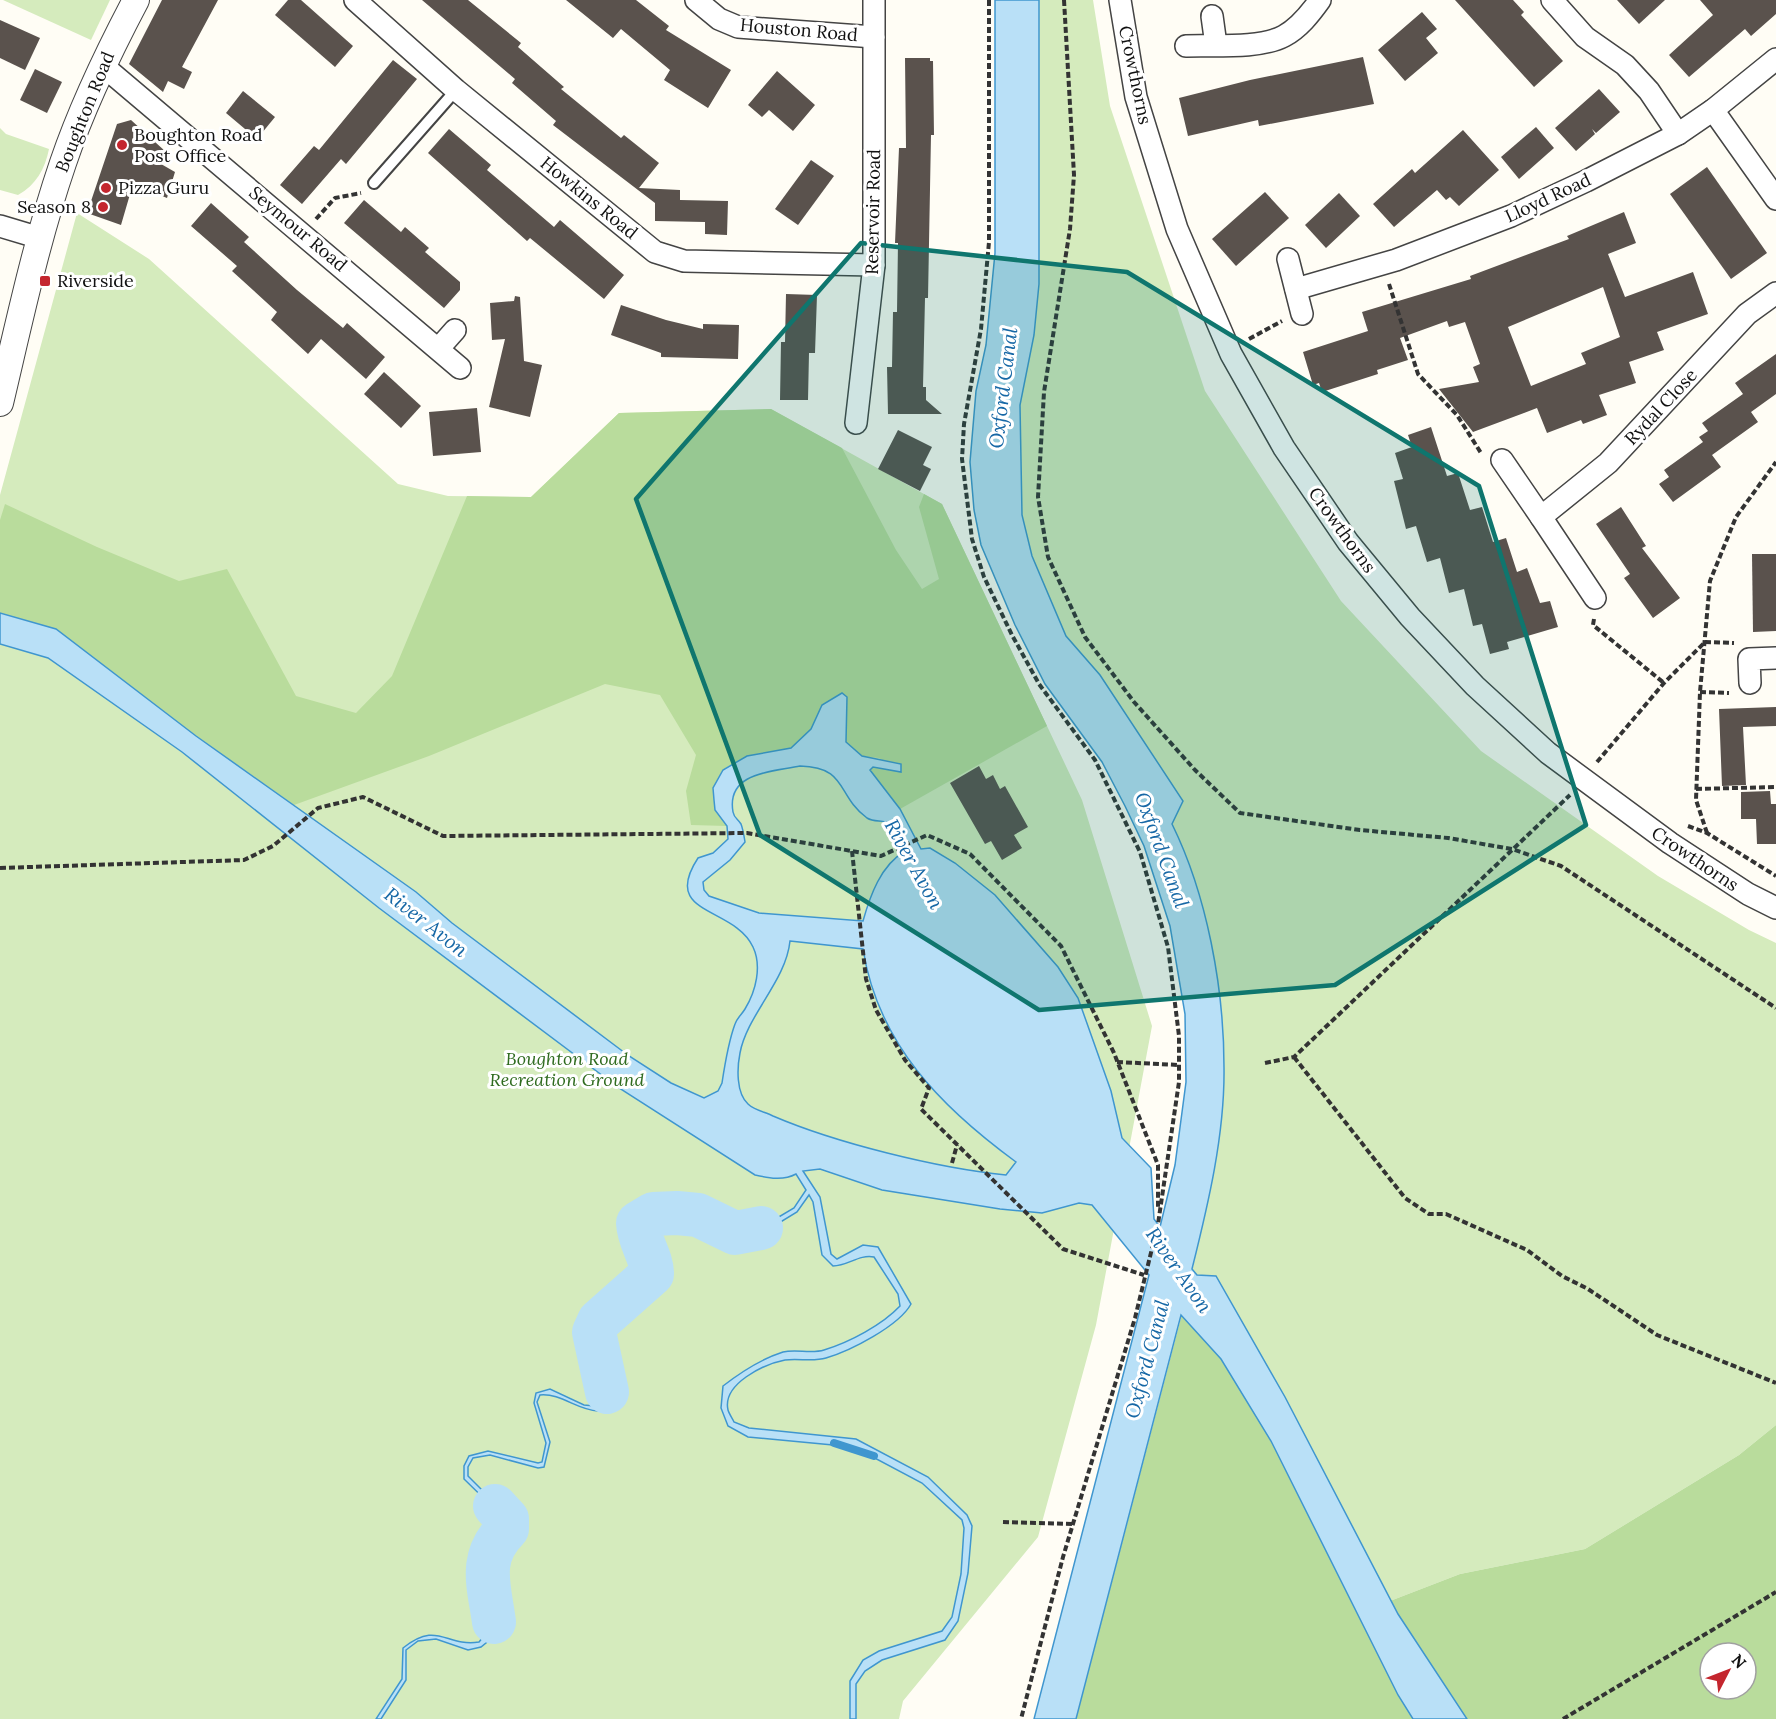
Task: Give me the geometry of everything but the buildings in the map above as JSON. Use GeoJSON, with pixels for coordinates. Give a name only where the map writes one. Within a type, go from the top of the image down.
{"type":"FeatureCollection","features":[{"type":"Feature","properties":{"kind":"street","name":"Boughton Road"},"geometry":{"type":"LineString","coordinates":[[0,403],[39,238],[63,162],[102,65],[136,0]]}},
{"type":"Feature","properties":{"kind":"street","name":"Howkins Road"},"geometry":{"type":"LineString","coordinates":[[355,0],[456,90],[655,252],[667,258],[684,261],[874,265]]}},
{"type":"Feature","properties":{"kind":"street","name":"Houston Road"},"geometry":{"type":"LineString","coordinates":[[696,0],[719,19],[738,27],[874,37]]}},
{"type":"Feature","properties":{"kind":"street","name":"Reservoir Road"},"geometry":{"type":"LineString","coordinates":[[856,423],[874,265],[874,0]]}},
{"type":"Feature","properties":{"kind":"street","name":"Crowthorns"},"geometry":{"type":"LineString","coordinates":[[1120,0],[1136,98],[1177,229],[1231,354],[1284,448],[1348,542],[1410,617],[1475,686],[1548,753],[1593,776],[1670,843],[1748,894],[1776,908]]}},
{"type":"Feature","properties":{"kind":"street"},"geometry":{"type":"LineString","coordinates":[[1186,46],[1254,44],[1283,37],[1307,18],[1320,0]]}},
{"type":"Feature","properties":{"kind":"street"},"geometry":{"type":"LineString","coordinates":[[1552,0],[1585,37],[1633,74],[1649,91],[1678,134]]}},
{"type":"Feature","properties":{"kind":"street"},"geometry":{"type":"LineString","coordinates":[[1212,16],[1216,45]]}},
{"type":"Feature","properties":{"kind":"street","name":"Lloyd Road"},"geometry":{"type":"LineString","coordinates":[[1296,289],[1383,263],[1511,216],[1678,134],[1713,110],[1776,59]]}},
{"type":"Feature","properties":{"kind":"street","name":"Seymour Road"},"geometry":{"type":"LineString","coordinates":[[102,65],[460,368]]}},
{"type":"Feature","properties":{"kind":"street"},"geometry":{"type":"LineString","coordinates":[[1713,110],[1776,199]]}},
{"type":"Feature","properties":{"kind":"street"},"geometry":{"type":"LineString","coordinates":[[0,226],[39,238]]}},
{"type":"Feature","properties":{"kind":"street"},"geometry":{"type":"LineString","coordinates":[[1288,259],[1302,313]]}},
{"type":"Feature","properties":{"kind":"street","name":"Rydal Close"},"geometry":{"type":"LineString","coordinates":[[1541,517],[1608,464],[1747,314],[1776,293]]}},
{"type":"Feature","properties":{"kind":"street"},"geometry":{"type":"LineString","coordinates":[[439,348],[455,330]]}},
{"type":"Feature","properties":{"kind":"street"},"geometry":{"type":"LineString","coordinates":[[1502,460],[1595,598]]}},
{"type":"Feature","properties":{"kind":"street"},"geometry":{"type":"LineString","coordinates":[[1750,683],[1749,659],[1776,658]]}},
{"type":"Feature","properties":{"kind":"lane"},"geometry":{"type":"LineString","coordinates":[[374,183],[456,90]]}},
{"type":"Feature","properties":{"kind":"path"},"geometry":{"type":"LineString","coordinates":[[989,0],[988,254],[962,459],[972,539],[984,577],[1012,635],[1039,684],[1095,760],[1140,852],[1157,903],[1168,947],[1179,1036],[1179,1065],[1158,1224],[1134,1318],[1073,1524],[1021,1719]]}},
{"type":"Feature","properties":{"kind":"path"},"geometry":{"type":"LineString","coordinates":[[1064,0],[1074,175],[1070,229],[1044,392],[1038,497],[1048,557],[1085,637],[1134,702],[1195,770],[1240,813],[1360,830],[1448,838],[1512,849],[1561,866],[1776,1008]]}},
{"type":"Feature","properties":{"kind":"path"},"geometry":{"type":"LineString","coordinates":[[303,234],[334,198],[366,192],[374,183]]}},
{"type":"Feature","properties":{"kind":"path"},"geometry":{"type":"LineString","coordinates":[[1383,263],[1418,374],[1457,415],[1490,466],[1502,460]]}},
{"type":"Feature","properties":{"kind":"path"},"geometry":{"type":"LineString","coordinates":[[1243,342],[1302,313]]}},
{"type":"Feature","properties":{"kind":"path"},"geometry":{"type":"LineString","coordinates":[[1707,833],[1696,800],[1696,789],[1700,693],[1710,581],[1736,517],[1776,462]]}},
{"type":"Feature","properties":{"kind":"path"},"geometry":{"type":"LineString","coordinates":[[1595,598],[1593,625],[1664,683]]}},
{"type":"Feature","properties":{"kind":"path"},"geometry":{"type":"LineString","coordinates":[[1265,1063],[1294,1057],[1512,849],[1593,776],[1594,765],[1664,683],[1705,642]]}},
{"type":"Feature","properties":{"kind":"path"},"geometry":{"type":"LineString","coordinates":[[1700,693],[1735,693],[1750,683]]}},
{"type":"Feature","properties":{"kind":"path"},"geometry":{"type":"LineString","coordinates":[[1696,789],[1776,787]]}},
{"type":"Feature","properties":{"kind":"path"},"geometry":{"type":"LineString","coordinates":[[0,868],[244,860],[273,846],[318,808],[363,797],[444,836],[747,833],[881,856],[927,835],[970,854],[1061,946],[1114,1053],[1158,1166],[1158,1224]]}},
{"type":"Feature","properties":{"kind":"path"},"geometry":{"type":"LineString","coordinates":[[1685,825],[1707,833],[1776,876]]}},
{"type":"Feature","properties":{"kind":"path"},"geometry":{"type":"LineString","coordinates":[[852,851],[860,919],[861,953],[866,980],[876,1010],[905,1060],[929,1088],[921,1109],[1063,1249],[1144,1275]]}},
{"type":"Feature","properties":{"kind":"path"},"geometry":{"type":"LineString","coordinates":[[1294,1057],[1405,1198],[1413,1204],[1429,1214],[1446,1214],[1527,1250],[1562,1276],[1588,1289],[1657,1335],[1776,1383]]}},
{"type":"Feature","properties":{"kind":"path"},"geometry":{"type":"LineString","coordinates":[[1117,1062],[1179,1065]]}},
{"type":"Feature","properties":{"kind":"path"},"geometry":{"type":"LineString","coordinates":[[952,1163],[957,1144]]}},
{"type":"Feature","properties":{"kind":"path"},"geometry":{"type":"LineString","coordinates":[[1003,1522],[1073,1524]]}},
{"type":"Feature","properties":{"kind":"path"},"geometry":{"type":"LineString","coordinates":[[1563,1719],[1776,1592]]}},
{"type":"Feature","properties":{"kind":"highlighted area"},"geometry":{"type":"Polygon","coordinates":[[[861,243],[1127,272],[1479,486],[1586,825],[1335,985],[1039,1010],[760,835],[636,499],[861,243]]]}},
{"type":"Feature","properties":{"kind":"green space"},"geometry":{"type":"Polygon","coordinates":[[[3,0],[110,0],[91,40],[3,0]]]}},
{"type":"Feature","properties":{"kind":"green space"},"geometry":{"type":"Polygon","coordinates":[[[1039,0],[1093,0],[1110,106],[1205,391],[1341,601],[1481,751],[1658,876],[1749,930],[1776,943],[1776,1425],[1739,1455],[1585,1549],[1460,1574],[1377,1606],[1189,1287],[1213,1169],[1224,1068],[1222,1031],[1206,923],[1146,746],[1100,675],[1066,636],[1032,556],[1022,515],[1020,405],[1034,335],[1039,284],[1039,0]]]}},
{"type":"Feature","properties":{"kind":"green space"},"geometry":{"type":"Polygon","coordinates":[[[0,128],[6,134],[49,149],[39,176],[18,195],[0,190],[0,128]]]}},
{"type":"Feature","properties":{"kind":"green space","name":"Boughton Road Recreation Ground"},"geometry":{"type":"Polygon","coordinates":[[[77,213],[149,259],[398,484],[448,496],[531,497],[619,413],[771,409],[942,504],[1082,800],[1152,1026],[1096,1325],[1038,1537],[903,1701],[899,1719],[0,1719],[0,495],[77,213]]]}},
{"type":"Feature","properties":{"kind":"green space"},"geometry":{"type":"Polygon","coordinates":[[[771,409],[842,448],[896,550],[922,589],[939,579],[919,507],[924,494],[942,504],[1047,726],[900,809],[870,770],[873,767],[901,772],[879,758],[862,756],[846,742],[847,697],[842,694],[822,705],[811,729],[791,748],[747,756],[713,788],[716,811],[727,826],[691,825],[686,791],[696,755],[660,695],[605,684],[429,756],[294,805],[196,736],[56,629],[0,613],[0,520],[5,504],[97,547],[179,581],[227,569],[296,696],[356,713],[392,676],[467,496],[531,497],[619,413],[771,409]]]}},
{"type":"Feature","properties":{"kind":"green space"},"geometry":{"type":"Polygon","coordinates":[[[1189,1287],[1377,1606],[1460,1574],[1585,1549],[1739,1455],[1776,1425],[1776,1719],[1076,1719],[1189,1287]]]}},
{"type":"Feature","properties":{"kind":"water"},"geometry":{"type":"Polygon","coordinates":[[[995,0],[1039,0],[1039,284],[1034,335],[1020,405],[1022,515],[1032,556],[1066,636],[1100,675],[1183,801],[1172,824],[1195,881],[1211,942],[1221,1006],[1224,1067],[1219,1143],[1192,1269],[1197,1275],[1216,1276],[1285,1397],[1398,1614],[1467,1719],[1413,1719],[1398,1695],[1271,1441],[1221,1359],[1181,1315],[1076,1719],[1034,1719],[1149,1275],[1092,1205],[1079,1203],[1042,1213],[1000,1209],[882,1190],[820,1169],[803,1171],[820,1197],[831,1254],[837,1259],[863,1245],[878,1247],[911,1304],[896,1321],[873,1337],[848,1350],[821,1359],[776,1362],[756,1371],[746,1377],[731,1392],[728,1410],[734,1422],[749,1428],[856,1439],[928,1477],[967,1515],[972,1526],[968,1573],[958,1621],[945,1640],[882,1660],[865,1671],[856,1684],[856,1719],[850,1719],[850,1681],[863,1660],[879,1651],[942,1631],[952,1617],[961,1574],[964,1528],[962,1520],[922,1483],[854,1447],[748,1437],[728,1426],[721,1408],[723,1386],[744,1371],[783,1352],[819,1351],[855,1338],[884,1320],[900,1306],[898,1294],[874,1257],[863,1257],[833,1266],[822,1255],[813,1202],[809,1195],[797,1212],[774,1226],[737,1235],[670,1211],[653,1216],[641,1225],[654,1261],[655,1275],[605,1319],[598,1335],[609,1373],[610,1399],[598,1411],[548,1395],[540,1395],[537,1402],[550,1442],[544,1467],[538,1468],[490,1455],[473,1458],[468,1467],[468,1476],[509,1517],[510,1528],[487,1560],[497,1627],[492,1638],[481,1647],[468,1650],[436,1639],[418,1641],[406,1650],[406,1680],[381,1719],[376,1719],[402,1679],[403,1648],[415,1640],[433,1635],[467,1643],[479,1642],[492,1626],[483,1567],[486,1554],[502,1530],[505,1519],[464,1479],[464,1466],[469,1456],[488,1451],[542,1462],[546,1443],[534,1403],[536,1393],[550,1389],[584,1405],[595,1406],[605,1395],[594,1337],[601,1316],[649,1272],[648,1261],[636,1226],[652,1212],[669,1207],[736,1229],[772,1221],[794,1208],[806,1190],[796,1174],[781,1178],[755,1175],[619,1088],[379,908],[182,752],[48,658],[0,644],[0,613],[56,629],[196,736],[416,892],[452,923],[629,1056],[671,1083],[704,1098],[718,1091],[722,1083],[733,1031],[752,994],[757,970],[756,954],[744,934],[704,909],[694,901],[688,891],[689,877],[698,858],[713,853],[728,839],[727,826],[715,810],[713,788],[723,770],[747,756],[791,748],[811,729],[822,705],[842,693],[847,697],[846,742],[862,756],[901,764],[901,772],[873,767],[870,770],[900,809],[921,849],[930,848],[955,863],[995,895],[1058,967],[1078,998],[1111,1091],[1122,1138],[1151,1168],[1154,1219],[1160,1227],[1175,1165],[1186,1082],[1185,1014],[1170,926],[1144,846],[1125,806],[1102,762],[1045,684],[1015,625],[981,545],[974,510],[970,462],[976,391],[986,345],[995,253],[995,0]],[[800,766],[753,776],[737,789],[733,799],[733,812],[741,824],[745,842],[730,860],[703,882],[704,890],[709,896],[759,913],[863,921],[877,882],[889,865],[904,852],[890,824],[867,818],[857,809],[834,777],[826,771],[800,766]],[[790,941],[781,970],[750,1025],[740,1053],[739,1087],[748,1104],[798,1126],[856,1145],[949,1167],[1006,1175],[1016,1162],[963,1119],[939,1095],[898,1044],[883,1015],[871,983],[863,949],[790,941]]]}},
{"type":"Feature","properties":{"kind":"waterway"},"geometry":{"type":"LineString","coordinates":[[607,1392],[594,1332],[599,1321],[652,1274],[638,1223],[653,1214],[677,1213],[698,1215],[735,1233],[761,1228]]}},
{"type":"Feature","properties":{"kind":"waterway"},"geometry":{"type":"LineString","coordinates":[[834,1443],[874,1456]]}},
{"type":"Feature","properties":{"kind":"waterway"},"geometry":{"type":"LineString","coordinates":[[494,1622],[488,1584],[489,1561],[498,1540],[507,1529],[507,1519],[495,1506]]}},
{"type":"Feature","properties":{"kind":"place","name":"Boughton Road Post Office"},"geometry":{"type":"Point","coordinates":[122,145]}},
{"type":"Feature","properties":{"kind":"place","name":"Pizza Guru"},"geometry":{"type":"Point","coordinates":[106,188]}},
{"type":"Feature","properties":{"kind":"place","name":"Season 8"},"geometry":{"type":"Point","coordinates":[103,207]}},
{"type":"Feature","properties":{"kind":"place","name":"Riverside"},"geometry":{"type":"Point","coordinates":[45,281]}},
{"type":"Feature","properties":{"kind":"water label","name":"Oxford Canal"},"geometry":{"type":"Point","coordinates":[1003,388]}},
{"type":"Feature","properties":{"kind":"water label","name":"Oxford Canal"},"geometry":{"type":"Point","coordinates":[1162,850]}},
{"type":"Feature","properties":{"kind":"water label","name":"River Avon"},"geometry":{"type":"Point","coordinates":[914,864]}},
{"type":"Feature","properties":{"kind":"water label","name":"River Avon"},"geometry":{"type":"Point","coordinates":[426,922]}},
{"type":"Feature","properties":{"kind":"water label","name":"River Avon"},"geometry":{"type":"Point","coordinates":[1179,1270]}},
{"type":"Feature","properties":{"kind":"water label","name":"Oxford Canal"},"geometry":{"type":"Point","coordinates":[1147,1359]}}]}
